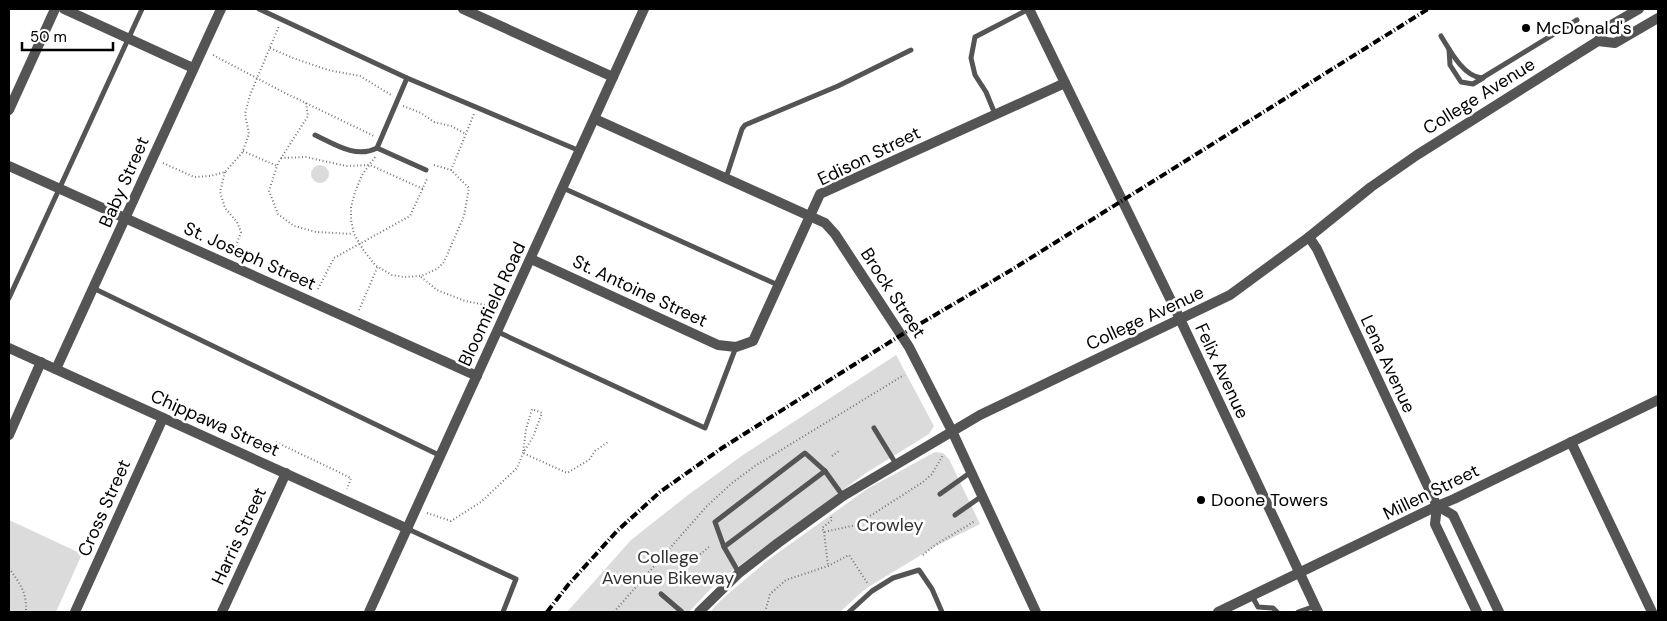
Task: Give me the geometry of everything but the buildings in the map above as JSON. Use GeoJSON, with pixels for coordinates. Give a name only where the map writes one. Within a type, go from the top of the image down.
{"type":"FeatureCollection","features":[{"type":"Feature","properties":{"kind":"street"},"geometry":{"type":"LineString","coordinates":[[9,110],[55,9]]}},
{"type":"Feature","properties":{"kind":"street"},"geometry":{"type":"LineString","coordinates":[[64,9],[193,68]]}},
{"type":"Feature","properties":{"kind":"street","name":"Baby Street"},"geometry":{"type":"LineString","coordinates":[[56,369],[220,9]]}},
{"type":"Feature","properties":{"kind":"street"},"geometry":{"type":"LineString","coordinates":[[463,9],[613,77]]}},
{"type":"Feature","properties":{"kind":"street","name":"Bloomfield Road"},"geometry":{"type":"LineString","coordinates":[[369,612],[644,9]]}},
{"type":"Feature","properties":{"kind":"street","name":"Felix Avenue"},"geometry":{"type":"LineString","coordinates":[[1029,9],[1180,319],[1317,609]]}},
{"type":"Feature","properties":{"kind":"street","name":"College Avenue"},"geometry":{"type":"LineString","coordinates":[[700,612],[739,573],[843,496],[980,415],[1230,295],[1309,237],[1371,187],[1417,155],[1598,40],[1606,28],[1639,9]]}},
{"type":"Feature","properties":{"kind":"street"},"geometry":{"type":"LineString","coordinates":[[1598,40],[1615,43],[1658,18]]}},
{"type":"Feature","properties":{"kind":"street","name":"Edison Street"},"geometry":{"type":"LineString","coordinates":[[736,347],[753,342],[820,194],[1065,83]]}},
{"type":"Feature","properties":{"kind":"street","name":"Brock Street"},"geometry":{"type":"LineString","coordinates":[[595,119],[825,223],[835,234],[909,347],[952,431],[1036,612]]}},
{"type":"Feature","properties":{"kind":"street","name":"St. Joseph Street"},"geometry":{"type":"LineString","coordinates":[[9,166],[477,376]]}},
{"type":"Feature","properties":{"kind":"street","name":"Lena Avenue"},"geometry":{"type":"LineString","coordinates":[[1309,237],[1317,249],[1437,506],[1452,515],[1499,612]]}},
{"type":"Feature","properties":{"kind":"street","name":"St. Antoine Street"},"geometry":{"type":"LineString","coordinates":[[531,259],[718,345],[736,347]]}},
{"type":"Feature","properties":{"kind":"street","name":"Chippawa Street"},"geometry":{"type":"LineString","coordinates":[[9,348],[408,529]]}},
{"type":"Feature","properties":{"kind":"street"},"geometry":{"type":"LineString","coordinates":[[9,435],[41,362]]}},
{"type":"Feature","properties":{"kind":"street","name":"Millen Street"},"geometry":{"type":"LineString","coordinates":[[1218,612],[1658,400]]}},
{"type":"Feature","properties":{"kind":"street","name":"Cross Street"},"geometry":{"type":"LineString","coordinates":[[75,612],[163,418]]}},
{"type":"Feature","properties":{"kind":"street"},"geometry":{"type":"LineString","coordinates":[[1571,442],[1652,612]]}},
{"type":"Feature","properties":{"kind":"street","name":"Harris Street"},"geometry":{"type":"LineString","coordinates":[[222,612],[286,473]]}},
{"type":"Feature","properties":{"kind":"street","name":"Lena Avenue"},"geometry":{"type":"LineString","coordinates":[[1437,506],[1434,524],[1477,612]]}},
{"type":"Feature","properties":{"kind":"lane"},"geometry":{"type":"LineString","coordinates":[[9,298],[142,9]]}},
{"type":"Feature","properties":{"kind":"lane"},"geometry":{"type":"LineString","coordinates":[[258,9],[408,78],[580,151]]}},
{"type":"Feature","properties":{"kind":"lane"},"geometry":{"type":"LineString","coordinates":[[995,115],[986,92],[975,75],[971,58],[975,37],[1029,9]]}},
{"type":"Feature","properties":{"kind":"lane"},"geometry":{"type":"LineString","coordinates":[[1449,48],[1448,62],[1461,82],[1472,84],[1577,20]]}},
{"type":"Feature","properties":{"kind":"lane"},"geometry":{"type":"LineString","coordinates":[[1441,36],[1470,74],[1478,77],[1487,76]]}},
{"type":"Feature","properties":{"kind":"lane"},"geometry":{"type":"LineString","coordinates":[[726,178],[742,129],[746,125],[838,86],[911,50]]}},
{"type":"Feature","properties":{"kind":"lane"},"geometry":{"type":"LineString","coordinates":[[315,135],[353,152],[370,152],[377,148],[408,78]]}},
{"type":"Feature","properties":{"kind":"lane"},"geometry":{"type":"LineString","coordinates":[[377,148],[428,172]]}},
{"type":"Feature","properties":{"kind":"lane"},"geometry":{"type":"LineString","coordinates":[[563,188],[778,285]]}},
{"type":"Feature","properties":{"kind":"lane"},"geometry":{"type":"LineString","coordinates":[[93,288],[441,456]]}},
{"type":"Feature","properties":{"kind":"lane"},"geometry":{"type":"LineString","coordinates":[[498,332],[705,428],[736,347]]}},
{"type":"Feature","properties":{"kind":"lane"},"geometry":{"type":"LineString","coordinates":[[874,428],[896,465]]}},
{"type":"Feature","properties":{"kind":"lane"},"geometry":{"type":"LineString","coordinates":[[739,573],[724,547],[715,522],[805,453],[825,471],[843,496]]}},
{"type":"Feature","properties":{"kind":"lane"},"geometry":{"type":"LineString","coordinates":[[724,547],[825,471]]}},
{"type":"Feature","properties":{"kind":"lane"},"geometry":{"type":"LineString","coordinates":[[940,494],[971,472]]}},
{"type":"Feature","properties":{"kind":"lane"},"geometry":{"type":"LineString","coordinates":[[956,515],[982,496]]}},
{"type":"Feature","properties":{"kind":"lane"},"geometry":{"type":"LineString","coordinates":[[408,529],[516,579],[503,612]]}},
{"type":"Feature","properties":{"kind":"lane"},"geometry":{"type":"LineString","coordinates":[[849,612],[872,591],[893,578],[919,570],[932,589],[942,612]]}},
{"type":"Feature","properties":{"kind":"lane"},"geometry":{"type":"LineString","coordinates":[[661,594],[682,612]]}},
{"type":"Feature","properties":{"kind":"lane"},"geometry":{"type":"LineString","coordinates":[[1252,596],[1258,607],[1274,608],[1277,612]]}},
{"type":"Feature","properties":{"kind":"lane"},"geometry":{"type":"LineString","coordinates":[[1298,612],[1317,609]]}},
{"type":"Feature","properties":{"kind":"path"},"geometry":{"type":"LineString","coordinates":[[230,265],[240,232],[237,222],[225,208],[220,192],[225,172],[243,151],[249,134],[245,114],[250,95],[282,19]]}},
{"type":"Feature","properties":{"kind":"path"},"geometry":{"type":"LineString","coordinates":[[270,48],[292,58],[328,70],[360,76],[391,95],[400,74]]}},
{"type":"Feature","properties":{"kind":"path"},"geometry":{"type":"LineString","coordinates":[[202,49],[374,136],[377,128]]}},
{"type":"Feature","properties":{"kind":"path"},"geometry":{"type":"LineString","coordinates":[[306,103],[308,116],[281,158],[269,191],[278,214],[294,226],[316,232],[354,234]]}},
{"type":"Feature","properties":{"kind":"path"},"geometry":{"type":"LineString","coordinates":[[402,105],[434,122],[450,126],[466,134]]}},
{"type":"Feature","properties":{"kind":"path"},"geometry":{"type":"LineString","coordinates":[[452,170],[476,107]]}},
{"type":"Feature","properties":{"kind":"path"},"geometry":{"type":"LineString","coordinates":[[377,148],[375,158],[362,175],[355,192],[351,207],[354,234],[378,266],[392,275],[404,277],[420,276],[437,269],[444,262],[464,216],[469,188],[452,170],[434,165]]}},
{"type":"Feature","properties":{"kind":"path"},"geometry":{"type":"LineString","coordinates":[[243,151],[277,166]]}},
{"type":"Feature","properties":{"kind":"path"},"geometry":{"type":"LineString","coordinates":[[281,158],[306,157],[346,166],[370,165],[423,189]]}},
{"type":"Feature","properties":{"kind":"path"},"geometry":{"type":"LineString","coordinates":[[152,159],[194,177],[210,176],[225,172]]}},
{"type":"Feature","properties":{"kind":"path"},"geometry":{"type":"LineString","coordinates":[[318,290],[334,258],[410,216],[423,189],[428,172]]}},
{"type":"Feature","properties":{"kind":"path"},"geometry":{"type":"LineString","coordinates":[[354,321],[378,266]]}},
{"type":"Feature","properties":{"kind":"path"},"geometry":{"type":"LineString","coordinates":[[420,276],[437,290],[464,301],[496,307]]}},
{"type":"Feature","properties":{"kind":"path"},"geometry":{"type":"LineString","coordinates":[[417,507],[430,515],[450,521],[481,502],[517,468],[523,453],[533,437],[542,413],[532,409],[526,429],[523,453]]}},
{"type":"Feature","properties":{"kind":"path"},"geometry":{"type":"LineString","coordinates":[[276,442],[351,478],[342,499]]}},
{"type":"Feature","properties":{"kind":"path"},"geometry":{"type":"LineString","coordinates":[[523,453],[567,473],[589,460],[595,450],[608,442]]}},
{"type":"Feature","properties":{"kind":"path"},"geometry":{"type":"LineString","coordinates":[[832,456],[839,451]]}},
{"type":"Feature","properties":{"kind":"path"},"geometry":{"type":"LineString","coordinates":[[824,532],[856,525],[881,509],[932,474],[943,455]]}},
{"type":"Feature","properties":{"kind":"path"},"geometry":{"type":"LineString","coordinates":[[828,566],[822,528],[832,520],[831,516]]}},
{"type":"Feature","properties":{"kind":"path"},"geometry":{"type":"LineString","coordinates":[[922,555],[975,521]]}},
{"type":"Feature","properties":{"kind":"path"},"geometry":{"type":"LineString","coordinates":[[692,561],[710,546]]}},
{"type":"Feature","properties":{"kind":"path"},"geometry":{"type":"LineString","coordinates":[[765,612],[770,594],[786,580],[828,566],[849,555],[868,586]]}},
{"type":"Feature","properties":{"kind":"path"},"geometry":{"type":"LineString","coordinates":[[9,568],[24,589],[27,601],[26,612]]}},
{"type":"Feature","properties":{"kind":"green space"},"geometry":{"type":"Polygon","coordinates":[[[320,165],[326,168],[329,174],[326,180],[320,183],[314,180],[311,174],[314,168],[320,165]]]}},
{"type":"Feature","properties":{"kind":"green space","name":"College Avenue Bikeway"},"geometry":{"type":"Polygon","coordinates":[[[896,355],[934,426],[929,434],[866,473],[718,581],[689,612],[567,612],[631,540],[688,495],[743,455],[896,355]]]}},
{"type":"Feature","properties":{"kind":"green space","name":"Crowley"},"geometry":{"type":"Polygon","coordinates":[[[935,452],[943,453],[949,459],[980,524],[936,546],[865,589],[840,612],[710,612],[721,600],[768,560],[867,489],[935,452]]]}},
{"type":"Feature","properties":{"kind":"green space"},"geometry":{"type":"Polygon","coordinates":[[[9,520],[82,554],[56,612],[9,612],[9,520]]]}},
{"type":"Feature","properties":{"kind":"railway"},"geometry":{"type":"LineString","coordinates":[[547,612],[568,585],[617,531],[660,492],[722,448],[901,335],[1013,269],[1428,9]]}},
{"type":"Feature","properties":{"kind":"place","name":"McDonald's"},"geometry":{"type":"Point","coordinates":[1526,28]}},
{"type":"Feature","properties":{"kind":"place","name":"Doone Towers"},"geometry":{"type":"Point","coordinates":[1201,500]}}]}
